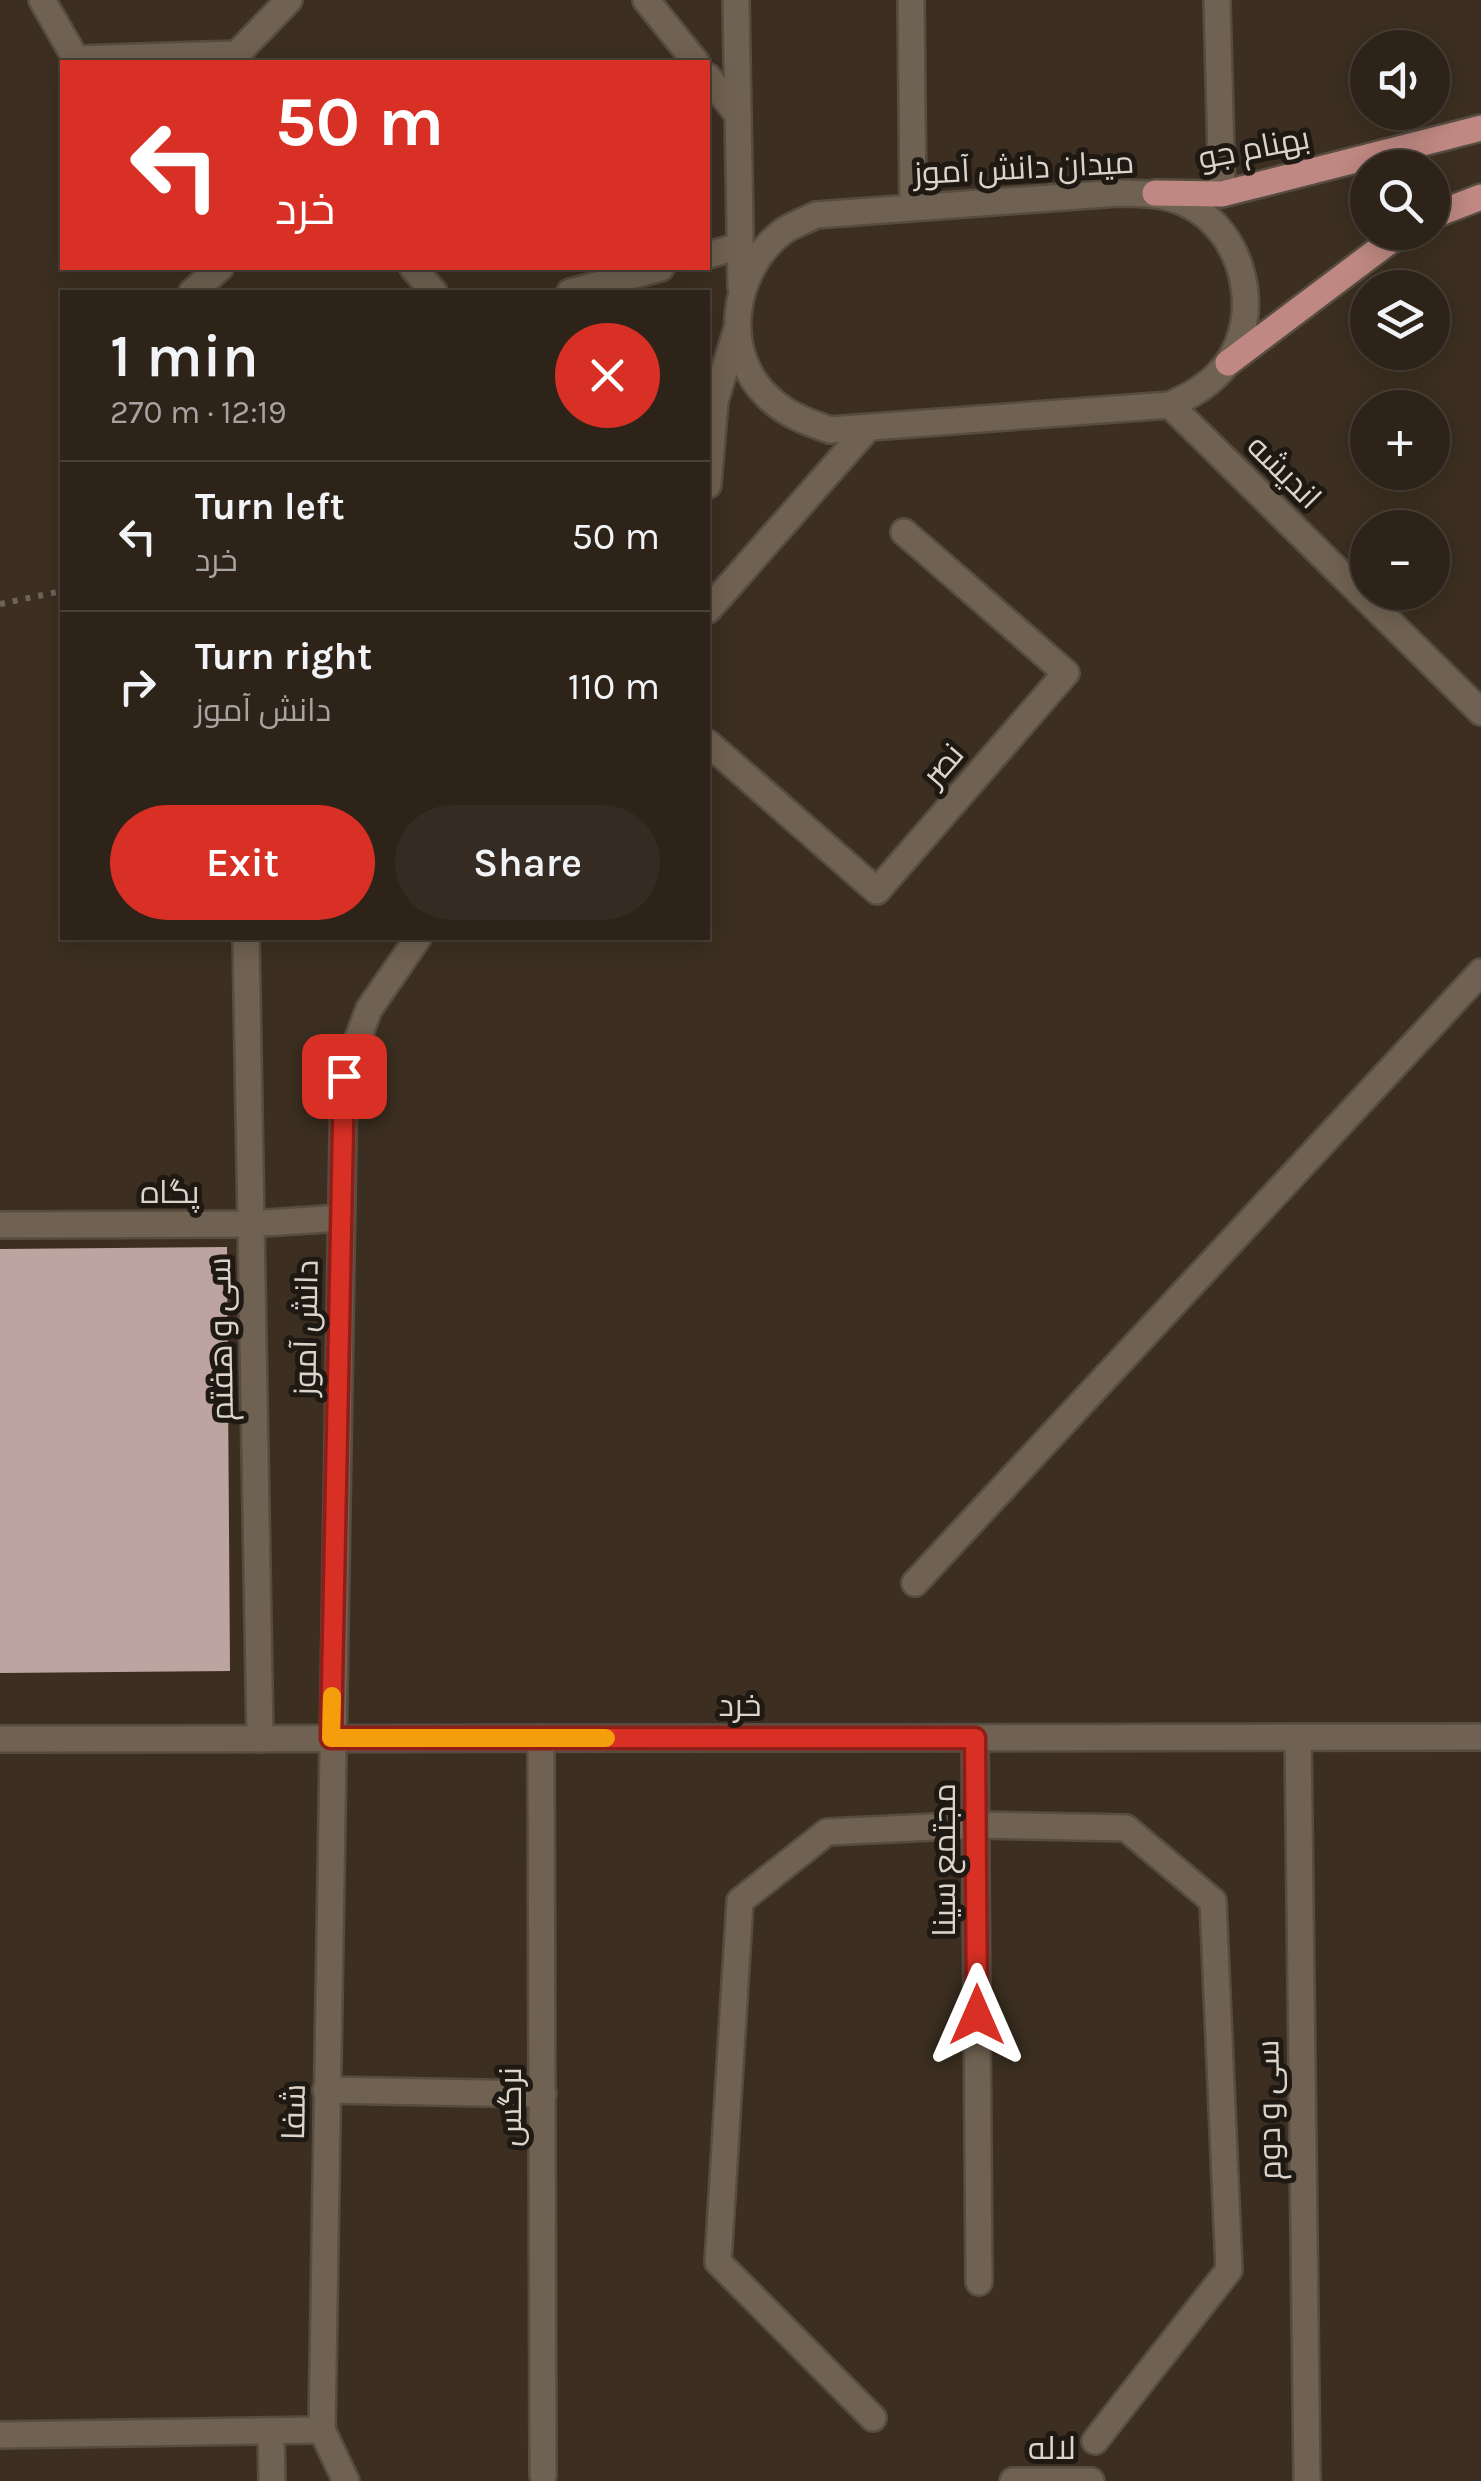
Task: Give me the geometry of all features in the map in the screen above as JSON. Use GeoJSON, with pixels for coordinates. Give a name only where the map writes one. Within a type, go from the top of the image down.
{"type":"FeatureCollection","features":[{"type":"Feature","properties":{"kind":"main road","name":"بهنام جو"},"geometry":{"type":"LineString","coordinates":[[1156,193],[1222,194],[1481,128]]}},
{"type":"Feature","properties":{"kind":"main road"},"geometry":{"type":"LineString","coordinates":[[1450,209],[1481,197]]}},
{"type":"Feature","properties":{"kind":"main road"},"geometry":{"type":"LineString","coordinates":[[1228,363],[1378,250]]}},
{"type":"Feature","properties":{"kind":"street"},"geometry":{"type":"LineString","coordinates":[[42,0],[76,58],[240,58],[289,0]]}},
{"type":"Feature","properties":{"kind":"street"},"geometry":{"type":"LineString","coordinates":[[646,0],[694,60]]}},
{"type":"Feature","properties":{"kind":"street"},"geometry":{"type":"LineString","coordinates":[[736,0],[741,292]]}},
{"type":"Feature","properties":{"kind":"street"},"geometry":{"type":"LineString","coordinates":[[911,0],[912,207]]}},
{"type":"Feature","properties":{"kind":"street"},"geometry":{"type":"LineString","coordinates":[[1217,0],[1222,194]]}},
{"type":"Feature","properties":{"kind":"street"},"geometry":{"type":"LineString","coordinates":[[710,80],[738,115]]}},
{"type":"Feature","properties":{"kind":"street","name":"میدان دانش آموز"},"geometry":{"type":"LineString","coordinates":[[1156,193],[1190,205],[1218,228],[1238,258],[1246,294],[1242,330],[1228,363],[1202,389],[1170,406],[830,430],[795,418],[766,396],[746,364],[737,329],[741,292],[757,258],[782,232],[816,215],[1156,193]]}},
{"type":"Feature","properties":{"kind":"street"},"geometry":{"type":"LineString","coordinates":[[710,254],[740,246]]}},
{"type":"Feature","properties":{"kind":"street"},"geometry":{"type":"LineString","coordinates":[[194,290],[218,270]]}},
{"type":"Feature","properties":{"kind":"street"},"geometry":{"type":"LineString","coordinates":[[415,270],[432,290]]}},
{"type":"Feature","properties":{"kind":"street"},"geometry":{"type":"LineString","coordinates":[[578,290],[653,270]]}},
{"type":"Feature","properties":{"kind":"street"},"geometry":{"type":"LineString","coordinates":[[710,461],[715,400],[737,329]]}},
{"type":"Feature","properties":{"kind":"street","name":"اندیشه"},"geometry":{"type":"LineString","coordinates":[[1170,406],[1481,712]]}},
{"type":"Feature","properties":{"kind":"street"},"geometry":{"type":"LineString","coordinates":[[710,608],[868,429]]}},
{"type":"Feature","properties":{"kind":"street","name":"نصر"},"geometry":{"type":"LineString","coordinates":[[710,745],[877,891],[1066,673],[904,532]]}},
{"type":"Feature","properties":{"kind":"street","name":"سی و هفتم"},"geometry":{"type":"LineString","coordinates":[[246,940],[260,1739]]}},
{"type":"Feature","properties":{"kind":"street","name":"دانش آموز"},"geometry":{"type":"LineString","coordinates":[[331,1738],[344,1076],[369,1008],[417,940]]}},
{"type":"Feature","properties":{"kind":"street"},"geometry":{"type":"LineString","coordinates":[[915,1583],[1481,972]]}},
{"type":"Feature","properties":{"kind":"street","name":"پگاه"},"geometry":{"type":"LineString","coordinates":[[0,1225],[251,1224],[341,1218]]}},
{"type":"Feature","properties":{"kind":"street","name":"خرد"},"geometry":{"type":"LineString","coordinates":[[0,1739],[1481,1737]]}},
{"type":"Feature","properties":{"kind":"street","name":"شفا"},"geometry":{"type":"LineString","coordinates":[[331,1738],[322,2430],[346,2481]]}},
{"type":"Feature","properties":{"kind":"street","name":"نرگس"},"geometry":{"type":"LineString","coordinates":[[541,1738],[544,2475]]}},
{"type":"Feature","properties":{"kind":"street","name":"مجتمع سینا"},"geometry":{"type":"LineString","coordinates":[[975,1738],[978,2282]]}},
{"type":"Feature","properties":{"kind":"street","name":"سی و دوم"},"geometry":{"type":"LineString","coordinates":[[1298,1738],[1306,2481]]}},
{"type":"Feature","properties":{"kind":"street"},"geometry":{"type":"LineString","coordinates":[[873,2418],[718,2262],[740,1901],[827,1832],[976,1825],[1126,1828],[1213,1901],[1229,2270],[1095,2441]]}},
{"type":"Feature","properties":{"kind":"street"},"geometry":{"type":"LineString","coordinates":[[326,2090],[542,2094]]}},
{"type":"Feature","properties":{"kind":"street"},"geometry":{"type":"LineString","coordinates":[[0,2436],[322,2430]]}},
{"type":"Feature","properties":{"kind":"street"},"geometry":{"type":"LineString","coordinates":[[271,2431],[272,2481]]}},
{"type":"Feature","properties":{"kind":"street","name":"لاله"},"geometry":{"type":"LineString","coordinates":[[1013,2481],[1091,2481]]}},
{"type":"Feature","properties":{"kind":"path"},"geometry":{"type":"LineString","coordinates":[[0,604],[60,591]]}},
{"type":"Feature","properties":{"kind":"building"},"geometry":{"type":"Polygon","coordinates":[[[227,1247],[230,1671],[0,1673],[0,1249],[227,1247]]]}},
{"type":"Feature","properties":{"kind":"slow traffic"},"geometry":{"type":"LineString","coordinates":[[332,1696],[331,1738],[606,1738]]}},
{"type":"Feature","properties":{"kind":"route"},"geometry":{"type":"LineString","coordinates":[[344,1076],[331,1738],[975,1738],[977,2015]]}}]}
